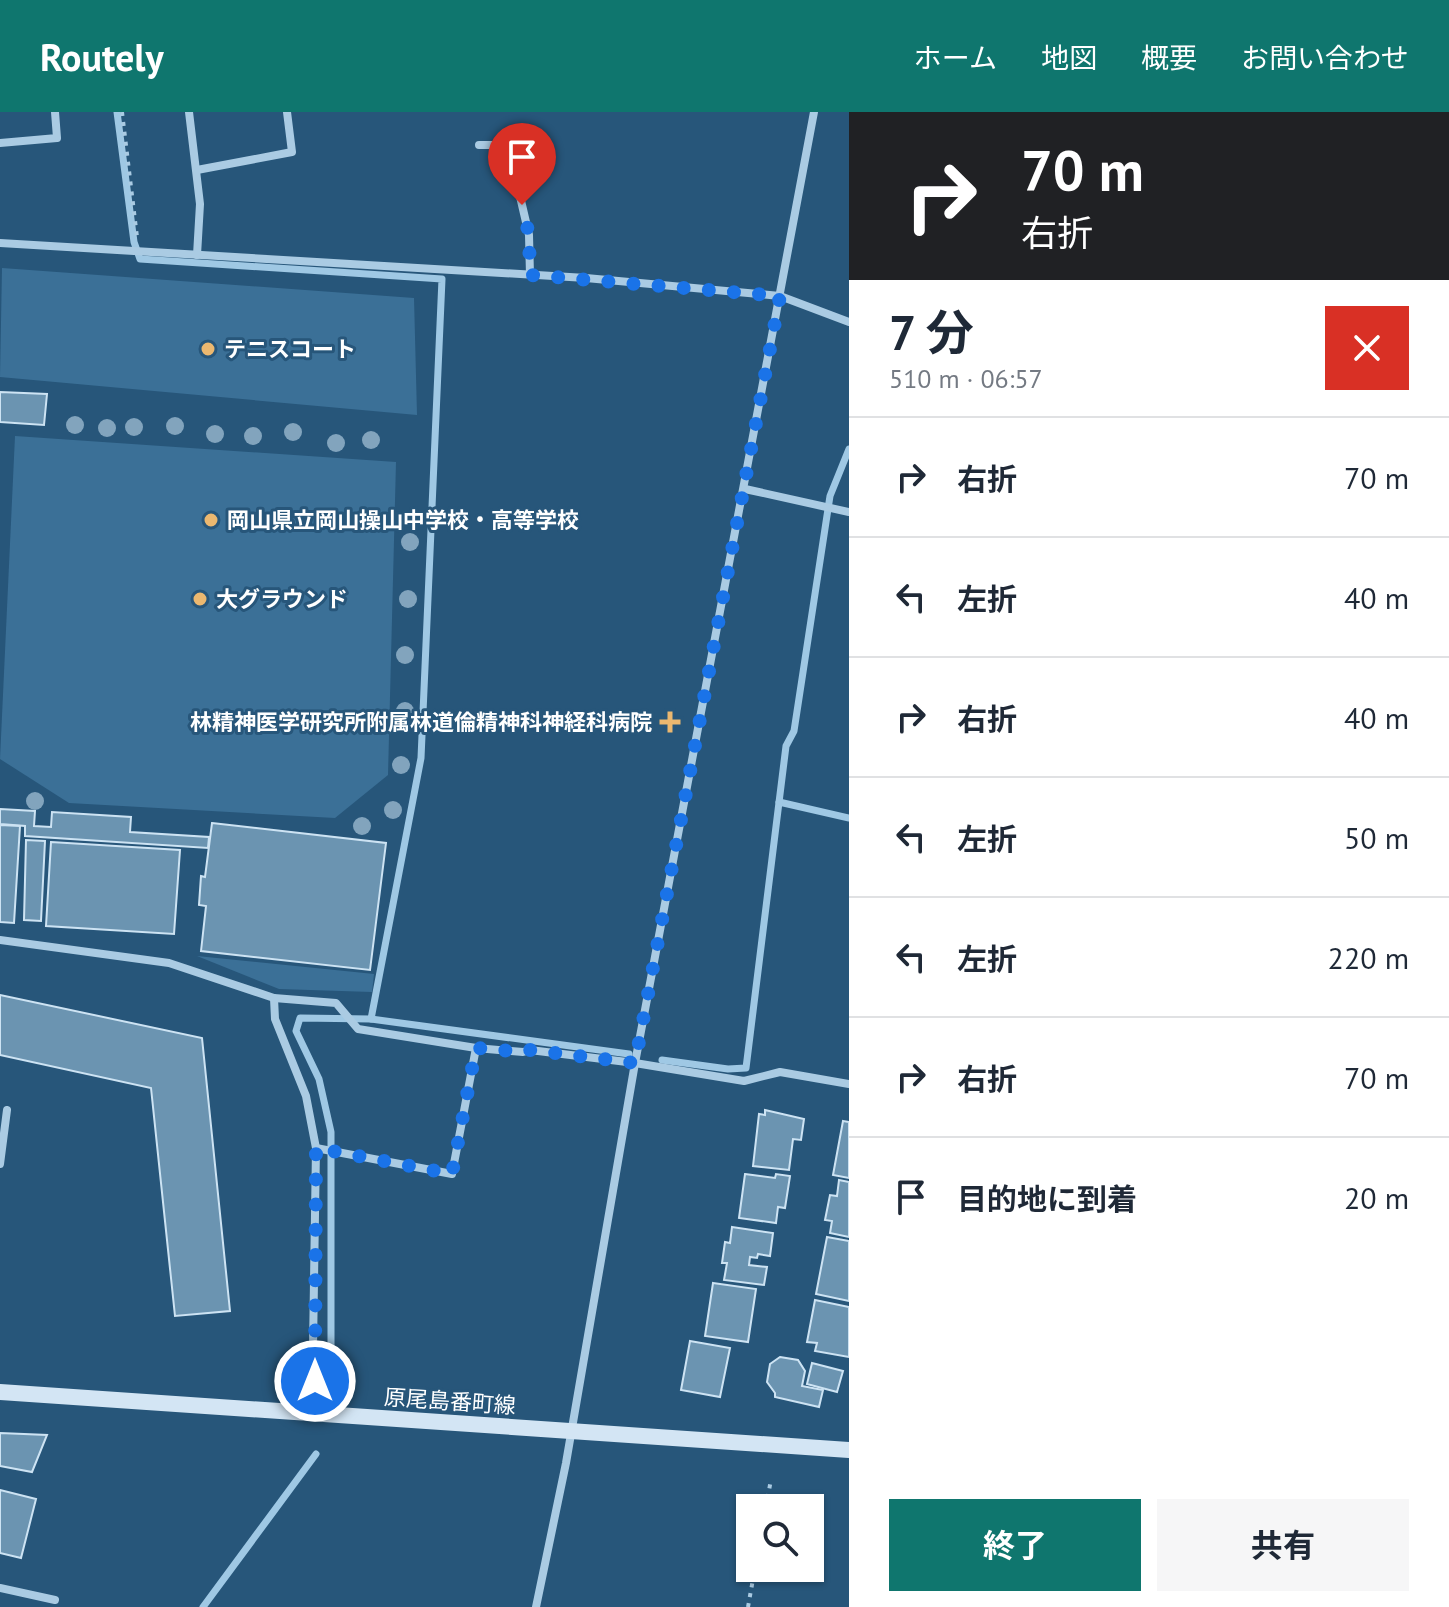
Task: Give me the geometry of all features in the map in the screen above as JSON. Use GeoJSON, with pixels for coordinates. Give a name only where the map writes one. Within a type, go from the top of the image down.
{"type":"FeatureCollection","features":[{"type":"Feature","properties":{"kind":"main road","name":"原尾島番町線"},"geometry":{"type":"LineString","coordinates":[[0,1392],[849,1450]]}},
{"type":"Feature","properties":{"kind":"street"},"geometry":{"type":"LineString","coordinates":[[0,143],[57,138],[55,112]]}},
{"type":"Feature","properties":{"kind":"street"},"geometry":{"type":"LineString","coordinates":[[189,112],[200,204],[197,255]]}},
{"type":"Feature","properties":{"kind":"street"},"geometry":{"type":"LineString","coordinates":[[197,170],[292,152],[287,112]]}},
{"type":"Feature","properties":{"kind":"street"},"geometry":{"type":"LineString","coordinates":[[536,1607],[814,112]]}},
{"type":"Feature","properties":{"kind":"street"},"geometry":{"type":"LineString","coordinates":[[479,145],[508,145],[529,235],[530,275]]}},
{"type":"Feature","properties":{"kind":"street"},"geometry":{"type":"LineString","coordinates":[[0,243],[530,275],[780,296],[849,322]]}},
{"type":"Feature","properties":{"kind":"street"},"geometry":{"type":"LineString","coordinates":[[745,489],[849,512]]}},
{"type":"Feature","properties":{"kind":"street"},"geometry":{"type":"LineString","coordinates":[[0,940],[169,963],[274,998],[336,1003],[358,1029],[476,1048],[530,1050],[635,1063],[744,1081],[780,1072],[849,1084]]}},
{"type":"Feature","properties":{"kind":"street"},"geometry":{"type":"LineString","coordinates":[[274,998],[275,1019],[306,1096],[316,1148],[312,1414]]}},
{"type":"Feature","properties":{"kind":"street"},"geometry":{"type":"LineString","coordinates":[[316,1148],[452,1174],[476,1048]]}},
{"type":"Feature","properties":{"kind":"street"},"geometry":{"type":"LineString","coordinates":[[0,1164],[7,1110]]}},
{"type":"Feature","properties":{"kind":"street"},"geometry":{"type":"LineString","coordinates":[[0,1588],[55,1600]]}},
{"type":"Feature","properties":{"kind":"path"},"geometry":{"type":"LineString","coordinates":[[122,112],[138,252]]}},
{"type":"Feature","properties":{"kind":"path"},"geometry":{"type":"LineString","coordinates":[[768,1494],[771,1479]]}},
{"type":"Feature","properties":{"kind":"path"},"geometry":{"type":"LineString","coordinates":[[748,1607],[752,1582]]}},
{"type":"Feature","properties":{"kind":"shaded area","name":"テニスコート"},"geometry":{"type":"Polygon","coordinates":[[[2,268],[414,298],[417,415],[0,377],[2,268]]]}},
{"type":"Feature","properties":{"kind":"shaded area","name":"大グラウンド"},"geometry":{"type":"Polygon","coordinates":[[[15,436],[396,462],[388,775],[335,818],[69,803],[0,759],[15,436]]]}},
{"type":"Feature","properties":{"kind":"shaded area"},"geometry":{"type":"Polygon","coordinates":[[[197,956],[374,974],[372,992],[279,989],[197,956]]]}},
{"type":"Feature","properties":{"kind":"building"},"geometry":{"type":"Polygon","coordinates":[[[0,392],[47,394],[44,425],[0,422],[0,392]]]}},
{"type":"Feature","properties":{"kind":"building"},"geometry":{"type":"Polygon","coordinates":[[[0,809],[35,811],[34,826],[51,827],[52,812],[131,817],[130,832],[209,837],[208,848],[25,836],[25,826],[0,824],[0,809]]]}},
{"type":"Feature","properties":{"kind":"building"},"geometry":{"type":"Polygon","coordinates":[[[212,823],[386,843],[370,970],[201,951],[206,906],[199,905],[201,876],[205,877],[212,823]]]}},
{"type":"Feature","properties":{"kind":"building"},"geometry":{"type":"Polygon","coordinates":[[[0,825],[20,826],[14,923],[0,922],[0,825]]]}},
{"type":"Feature","properties":{"kind":"building"},"geometry":{"type":"Polygon","coordinates":[[[26,840],[45,841],[41,921],[24,920],[26,840]]]}},
{"type":"Feature","properties":{"kind":"building"},"geometry":{"type":"Polygon","coordinates":[[[51,842],[180,850],[174,934],[46,926],[51,842]]]}},
{"type":"Feature","properties":{"kind":"building"},"geometry":{"type":"Polygon","coordinates":[[[0,995],[202,1038],[230,1311],[175,1316],[151,1088],[0,1055],[0,995]]]}},
{"type":"Feature","properties":{"kind":"building"},"geometry":{"type":"Polygon","coordinates":[[[765,1110],[804,1119],[801,1140],[793,1139],[789,1170],[753,1166],[759,1114],[765,1115],[765,1110]]]}},
{"type":"Feature","properties":{"kind":"building"},"geometry":{"type":"Polygon","coordinates":[[[843,1121],[849,1122],[849,1178],[833,1175],[843,1121]]]}},
{"type":"Feature","properties":{"kind":"building"},"geometry":{"type":"Polygon","coordinates":[[[745,1174],[775,1178],[776,1174],[790,1176],[785,1208],[778,1207],[776,1223],[739,1218],[745,1174]]]}},
{"type":"Feature","properties":{"kind":"building"},"geometry":{"type":"Polygon","coordinates":[[[839,1180],[849,1182],[849,1237],[830,1233],[832,1221],[825,1220],[830,1195],[837,1196],[839,1180]]]}},
{"type":"Feature","properties":{"kind":"building"},"geometry":{"type":"Polygon","coordinates":[[[732,1227],[773,1233],[770,1256],[758,1254],[757,1258],[750,1257],[749,1265],[767,1267],[764,1285],[724,1280],[727,1263],[722,1263],[725,1242],[730,1243],[732,1227]]]}},
{"type":"Feature","properties":{"kind":"building"},"geometry":{"type":"Polygon","coordinates":[[[827,1237],[849,1241],[849,1301],[816,1294],[827,1237]]]}},
{"type":"Feature","properties":{"kind":"building"},"geometry":{"type":"Polygon","coordinates":[[[713,1283],[756,1289],[748,1342],[705,1336],[713,1283]]]}},
{"type":"Feature","properties":{"kind":"building"},"geometry":{"type":"Polygon","coordinates":[[[815,1300],[849,1307],[849,1357],[815,1351],[817,1343],[807,1342],[815,1300]]]}},
{"type":"Feature","properties":{"kind":"building"},"geometry":{"type":"Polygon","coordinates":[[[690,1341],[730,1348],[720,1397],[681,1390],[690,1341]]]}},
{"type":"Feature","properties":{"kind":"building"},"geometry":{"type":"Polygon","coordinates":[[[780,1357],[798,1360],[805,1371],[802,1386],[823,1390],[819,1407],[775,1397],[767,1382],[770,1364],[780,1357]]]}},
{"type":"Feature","properties":{"kind":"building"},"geometry":{"type":"Polygon","coordinates":[[[812,1363],[843,1371],[837,1392],[807,1384],[812,1363]]]}},
{"type":"Feature","properties":{"kind":"building"},"geometry":{"type":"Polygon","coordinates":[[[0,1433],[47,1435],[32,1472],[0,1466],[0,1433]]]}},
{"type":"Feature","properties":{"kind":"building"},"geometry":{"type":"Polygon","coordinates":[[[0,1490],[36,1499],[21,1558],[0,1553],[0,1490]]]}},
{"type":"Feature","properties":{"kind":"waterway"},"geometry":{"type":"LineString","coordinates":[[117,112],[134,242],[140,259],[442,279],[421,758],[371,1019]]}},
{"type":"Feature","properties":{"kind":"waterway"},"geometry":{"type":"LineString","coordinates":[[662,1060],[728,1069],[746,1068],[786,746],[794,731],[830,496],[849,449]]}},
{"type":"Feature","properties":{"kind":"waterway"},"geometry":{"type":"LineString","coordinates":[[779,802],[849,818]]}},
{"type":"Feature","properties":{"kind":"waterway"},"geometry":{"type":"LineString","coordinates":[[331,1375],[331,1132],[319,1079],[296,1031],[300,1018],[371,1019],[629,1054]]}},
{"type":"Feature","properties":{"kind":"waterway"},"geometry":{"type":"LineString","coordinates":[[203,1607],[316,1454]]}},
{"type":"Feature","properties":{"kind":"place","name":"テニスコート"},"geometry":{"type":"Point","coordinates":[208,349]}},
{"type":"Feature","properties":{"kind":"place","name":"岡山県立岡山操山中学校・高等学校"},"geometry":{"type":"Point","coordinates":[211,520]}},
{"type":"Feature","properties":{"kind":"place","name":"大グラウンド"},"geometry":{"type":"Point","coordinates":[200,599]}},
{"type":"Feature","properties":{"kind":"place","name":"林精神医学研究所附属林道倫精神科神経科病院"},"geometry":{"type":"Point","coordinates":[670,722]}},
{"type":"Feature","properties":{"kind":"route"},"geometry":{"type":"LineString","coordinates":[[315,1381],[316,1148],[452,1174],[476,1048],[530,1050],[635,1063],[780,296],[530,275],[529,235],[522,205]]}}]}
